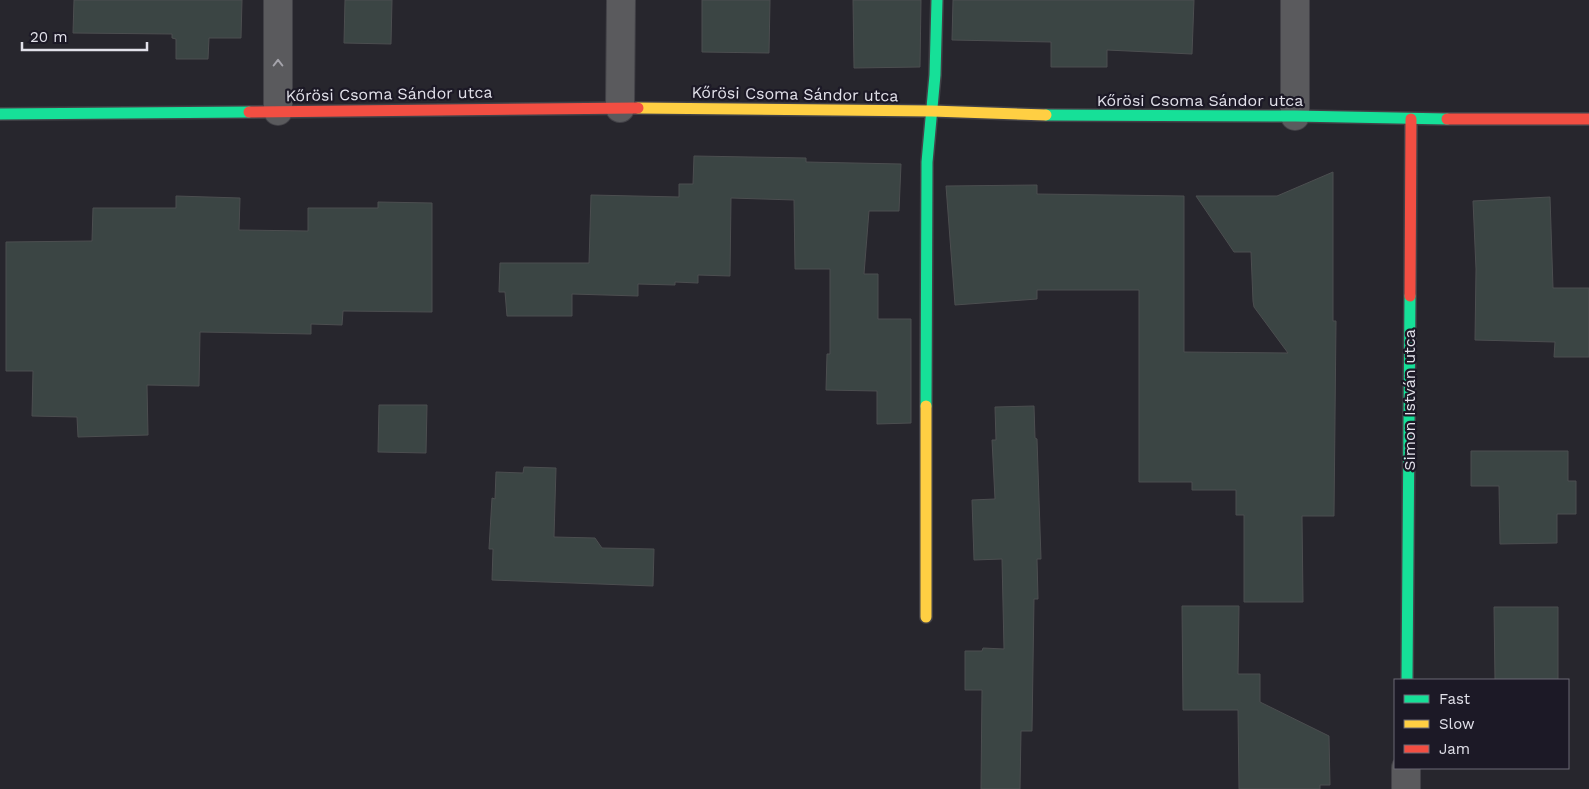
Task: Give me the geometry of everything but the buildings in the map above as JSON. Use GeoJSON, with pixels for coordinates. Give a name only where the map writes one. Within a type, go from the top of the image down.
{"type":"FeatureCollection","features":[{"type":"Feature","properties":{"kind":"street"},"geometry":{"type":"LineString","coordinates":[[278,0],[278,111]]}},
{"type":"Feature","properties":{"kind":"street"},"geometry":{"type":"LineString","coordinates":[[620,108],[621,0]]}},
{"type":"Feature","properties":{"kind":"street"},"geometry":{"type":"LineString","coordinates":[[926,618],[927,162],[936,60],[937,0]]}},
{"type":"Feature","properties":{"kind":"street"},"geometry":{"type":"LineString","coordinates":[[1295,0],[1295,116]]}},
{"type":"Feature","properties":{"kind":"street","name":"Kőrösi Csoma Sándor utca"},"geometry":{"type":"LineString","coordinates":[[0,114],[620,108],[932,112],[1061,116],[1295,116],[1411,119],[1589,118]]}},
{"type":"Feature","properties":{"kind":"street","name":"Simon István utca"},"geometry":{"type":"LineString","coordinates":[[1407,679],[1411,119]]}},
{"type":"Feature","properties":{"kind":"street"},"geometry":{"type":"LineString","coordinates":[[1406,769],[1406,789]]}},
{"type":"Feature","properties":{"kind":"traffic: fast"},"geometry":{"type":"LineString","coordinates":[[926,406],[927,162],[935,75],[937,0]]}},
{"type":"Feature","properties":{"kind":"traffic: fast"},"geometry":{"type":"LineString","coordinates":[[0,114],[249,112]]}},
{"type":"Feature","properties":{"kind":"traffic: fast"},"geometry":{"type":"LineString","coordinates":[[1046,115],[1447,119]]}},
{"type":"Feature","properties":{"kind":"traffic: fast"},"geometry":{"type":"LineString","coordinates":[[1407,679],[1410,296]]}},
{"type":"Feature","properties":{"kind":"traffic: slow"},"geometry":{"type":"LineString","coordinates":[[638,108],[932,111],[1046,115]]}},
{"type":"Feature","properties":{"kind":"traffic: slow"},"geometry":{"type":"LineString","coordinates":[[926,406],[926,617]]}},
{"type":"Feature","properties":{"kind":"traffic: jam"},"geometry":{"type":"LineString","coordinates":[[249,112],[638,108]]}},
{"type":"Feature","properties":{"kind":"traffic: jam"},"geometry":{"type":"LineString","coordinates":[[1410,296],[1411,119]]}},
{"type":"Feature","properties":{"kind":"traffic: jam"},"geometry":{"type":"LineString","coordinates":[[1447,119],[1589,119]]}}]}
